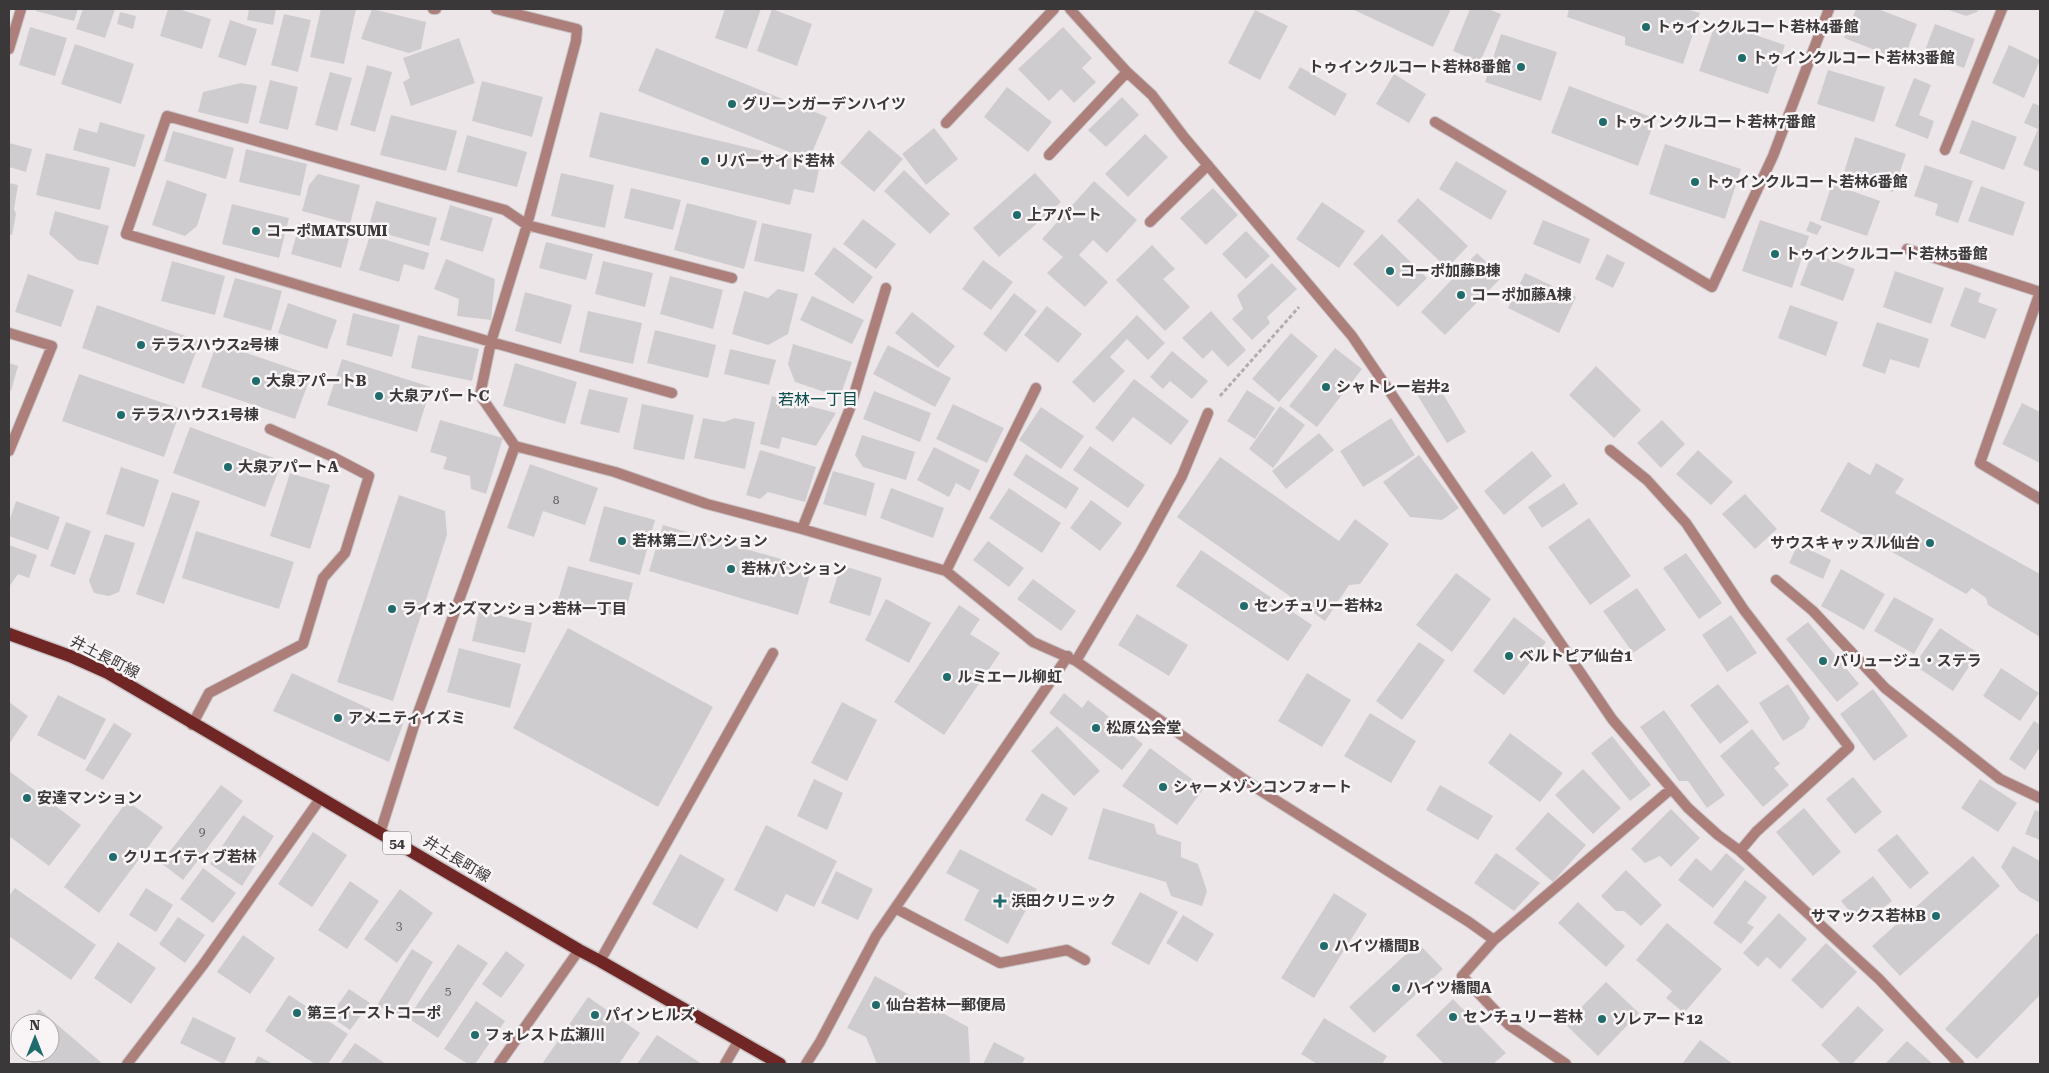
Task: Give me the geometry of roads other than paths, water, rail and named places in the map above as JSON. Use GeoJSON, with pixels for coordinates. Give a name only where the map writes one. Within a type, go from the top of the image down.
{"type":"FeatureCollection","features":[{"type":"Feature","properties":{"kind":"main road","name":"井土長町線"},"geometry":{"type":"LineString","coordinates":[[9,634],[70,656],[108,673],[579,950],[780,1064]]}},
{"type":"Feature","properties":{"kind":"street"},"geometry":{"type":"LineString","coordinates":[[9,49],[21,9]]}},
{"type":"Feature","properties":{"kind":"street"},"geometry":{"type":"LineString","coordinates":[[496,9],[577,29],[576,40],[527,225],[491,342],[480,395],[515,446],[615,472],[707,504],[802,529],[946,571],[1033,642],[1072,659],[1258,789],[1469,922],[1494,940]]}},
{"type":"Feature","properties":{"kind":"street"},"geometry":{"type":"LineString","coordinates":[[946,123],[1054,9]]}},
{"type":"Feature","properties":{"kind":"street"},"geometry":{"type":"LineString","coordinates":[[1070,9],[1127,72],[1152,95],[1184,137],[1352,336],[1612,719],[1688,808],[1718,835],[1740,851],[1879,979],[1958,1064]]}},
{"type":"Feature","properties":{"kind":"street"},"geometry":{"type":"LineString","coordinates":[[1435,122],[1712,287],[1769,164],[1827,9]]}},
{"type":"Feature","properties":{"kind":"street"},"geometry":{"type":"LineString","coordinates":[[1945,150],[2002,9]]}},
{"type":"Feature","properties":{"kind":"street"},"geometry":{"type":"LineString","coordinates":[[1048,155],[1127,72]]}},
{"type":"Feature","properties":{"kind":"street"},"geometry":{"type":"LineString","coordinates":[[672,393],[491,342],[126,234],[166,116],[505,210],[527,225],[732,278]]}},
{"type":"Feature","properties":{"kind":"street"},"geometry":{"type":"LineString","coordinates":[[1150,222],[1208,165]]}},
{"type":"Feature","properties":{"kind":"street"},"geometry":{"type":"LineString","coordinates":[[1906,249],[2040,292],[1980,463],[2040,500]]}},
{"type":"Feature","properties":{"kind":"street"},"geometry":{"type":"LineString","coordinates":[[802,529],[850,408],[886,288]]}},
{"type":"Feature","properties":{"kind":"street"},"geometry":{"type":"LineString","coordinates":[[9,333],[52,346],[9,451]]}},
{"type":"Feature","properties":{"kind":"street"},"geometry":{"type":"LineString","coordinates":[[946,571],[1036,388]]}},
{"type":"Feature","properties":{"kind":"street"},"geometry":{"type":"LineString","coordinates":[[806,1064],[820,1042],[876,936],[1072,659],[1141,552],[1182,476],[1208,413]]}},
{"type":"Feature","properties":{"kind":"street"},"geometry":{"type":"LineString","coordinates":[[192,724],[209,693],[303,644],[323,578],[345,553],[369,476],[331,456],[270,429]]}},
{"type":"Feature","properties":{"kind":"street"},"geometry":{"type":"LineString","coordinates":[[380,833],[418,713],[515,446]]}},
{"type":"Feature","properties":{"kind":"street"},"geometry":{"type":"LineString","coordinates":[[1610,450],[1647,480],[1686,523],[1744,610],[1850,747],[1756,832],[1740,851]]}},
{"type":"Feature","properties":{"kind":"street"},"geometry":{"type":"LineString","coordinates":[[1776,580],[1812,611],[1885,688],[2000,780],[2040,798]]}},
{"type":"Feature","properties":{"kind":"street"},"geometry":{"type":"LineString","coordinates":[[600,961],[773,653]]}},
{"type":"Feature","properties":{"kind":"street"},"geometry":{"type":"LineString","coordinates":[[1566,1064],[1509,1025],[1462,976],[1494,940],[1671,789]]}},
{"type":"Feature","properties":{"kind":"street"},"geometry":{"type":"LineString","coordinates":[[127,1064],[203,965],[320,798]]}},
{"type":"Feature","properties":{"kind":"street"},"geometry":{"type":"LineString","coordinates":[[895,908],[1000,963],[1067,950],[1085,960]]}},
{"type":"Feature","properties":{"kind":"street"},"geometry":{"type":"LineString","coordinates":[[499,1064],[579,950]]}},
{"type":"Feature","properties":{"kind":"street"},"geometry":{"type":"LineString","coordinates":[[724,1064],[739,1040]]}},
{"type":"Feature","properties":{"kind":"place","name":"トゥインクルコート若林4番館"},"geometry":{"type":"Point","coordinates":[1646,27]}},
{"type":"Feature","properties":{"kind":"place","name":"トゥインクルコート若林3番館"},"geometry":{"type":"Point","coordinates":[1742,58]}},
{"type":"Feature","properties":{"kind":"place","name":"トゥインクルコート若林8番館"},"geometry":{"type":"Point","coordinates":[1521,67]}},
{"type":"Feature","properties":{"kind":"place","name":"グリーンガーデンハイツ"},"geometry":{"type":"Point","coordinates":[732,104]}},
{"type":"Feature","properties":{"kind":"place","name":"トゥインクルコート若林7番館"},"geometry":{"type":"Point","coordinates":[1603,122]}},
{"type":"Feature","properties":{"kind":"place","name":"リバーサイド若林"},"geometry":{"type":"Point","coordinates":[705,161]}},
{"type":"Feature","properties":{"kind":"place","name":"トゥインクルコート若林6番館"},"geometry":{"type":"Point","coordinates":[1695,182]}},
{"type":"Feature","properties":{"kind":"place","name":"上アパート"},"geometry":{"type":"Point","coordinates":[1017,215]}},
{"type":"Feature","properties":{"kind":"place","name":"コーポMATSUMI"},"geometry":{"type":"Point","coordinates":[256,231]}},
{"type":"Feature","properties":{"kind":"place","name":"トゥインクルコート若林5番館"},"geometry":{"type":"Point","coordinates":[1775,254]}},
{"type":"Feature","properties":{"kind":"place","name":"コーポ加藤B棟"},"geometry":{"type":"Point","coordinates":[1390,271]}},
{"type":"Feature","properties":{"kind":"place","name":"コーポ加藤A棟"},"geometry":{"type":"Point","coordinates":[1461,295]}},
{"type":"Feature","properties":{"kind":"place","name":"テラスハウス2号棟"},"geometry":{"type":"Point","coordinates":[141,345]}},
{"type":"Feature","properties":{"kind":"place","name":"大泉アパートB"},"geometry":{"type":"Point","coordinates":[256,381]}},
{"type":"Feature","properties":{"kind":"place","name":"シャトレー岩井2"},"geometry":{"type":"Point","coordinates":[1326,387]}},
{"type":"Feature","properties":{"kind":"place","name":"大泉アパートC"},"geometry":{"type":"Point","coordinates":[379,396]}},
{"type":"Feature","properties":{"kind":"place","name":"テラスハウス1号棟"},"geometry":{"type":"Point","coordinates":[121,415]}},
{"type":"Feature","properties":{"kind":"place","name":"大泉アパートA"},"geometry":{"type":"Point","coordinates":[228,467]}},
{"type":"Feature","properties":{"kind":"place","name":"若林第二パンション"},"geometry":{"type":"Point","coordinates":[622,541]}},
{"type":"Feature","properties":{"kind":"place","name":"サウスキャッスル仙台"},"geometry":{"type":"Point","coordinates":[1930,543]}},
{"type":"Feature","properties":{"kind":"place","name":"若林パンション"},"geometry":{"type":"Point","coordinates":[731,569]}},
{"type":"Feature","properties":{"kind":"place","name":"センチュリー若林2"},"geometry":{"type":"Point","coordinates":[1244,606]}},
{"type":"Feature","properties":{"kind":"place","name":"ライオンズマンション若林一丁目"},"geometry":{"type":"Point","coordinates":[392,609]}},
{"type":"Feature","properties":{"kind":"place","name":"ベルトピア仙台1"},"geometry":{"type":"Point","coordinates":[1509,656]}},
{"type":"Feature","properties":{"kind":"place","name":"バリュージュ・ステラ"},"geometry":{"type":"Point","coordinates":[1823,661]}},
{"type":"Feature","properties":{"kind":"place","name":"ルミエール柳虹"},"geometry":{"type":"Point","coordinates":[947,677]}},
{"type":"Feature","properties":{"kind":"place","name":"アメニティイズミ"},"geometry":{"type":"Point","coordinates":[338,718]}},
{"type":"Feature","properties":{"kind":"place","name":"松原公会堂"},"geometry":{"type":"Point","coordinates":[1096,728]}},
{"type":"Feature","properties":{"kind":"place","name":"シャーメゾンコンフォート"},"geometry":{"type":"Point","coordinates":[1163,787]}},
{"type":"Feature","properties":{"kind":"place","name":"安達マンション"},"geometry":{"type":"Point","coordinates":[27,798]}},
{"type":"Feature","properties":{"kind":"place","name":"クリエイティブ若林"},"geometry":{"type":"Point","coordinates":[113,857]}},
{"type":"Feature","properties":{"kind":"place","name":"浜田クリニック"},"geometry":{"type":"Point","coordinates":[1000,901]}},
{"type":"Feature","properties":{"kind":"place","name":"サマックス若林B"},"geometry":{"type":"Point","coordinates":[1936,916]}},
{"type":"Feature","properties":{"kind":"place","name":"ハイツ橋間B"},"geometry":{"type":"Point","coordinates":[1324,946]}},
{"type":"Feature","properties":{"kind":"place","name":"ハイツ橋間A"},"geometry":{"type":"Point","coordinates":[1396,988]}},
{"type":"Feature","properties":{"kind":"place","name":"仙台若林一郵便局"},"geometry":{"type":"Point","coordinates":[876,1005]}},
{"type":"Feature","properties":{"kind":"place","name":"第三イーストコーポ"},"geometry":{"type":"Point","coordinates":[297,1013]}},
{"type":"Feature","properties":{"kind":"place","name":"パインヒルズ"},"geometry":{"type":"Point","coordinates":[595,1015]}},
{"type":"Feature","properties":{"kind":"place","name":"センチュリー若林"},"geometry":{"type":"Point","coordinates":[1453,1017]}},
{"type":"Feature","properties":{"kind":"place","name":"ソレアード12"},"geometry":{"type":"Point","coordinates":[1602,1019]}},
{"type":"Feature","properties":{"kind":"place","name":"フォレスト広瀬川"},"geometry":{"type":"Point","coordinates":[475,1035]}},
{"type":"Feature","properties":{"kind":"district","name":"若林一丁目"},"geometry":{"type":"Point","coordinates":[818,399]}}]}
